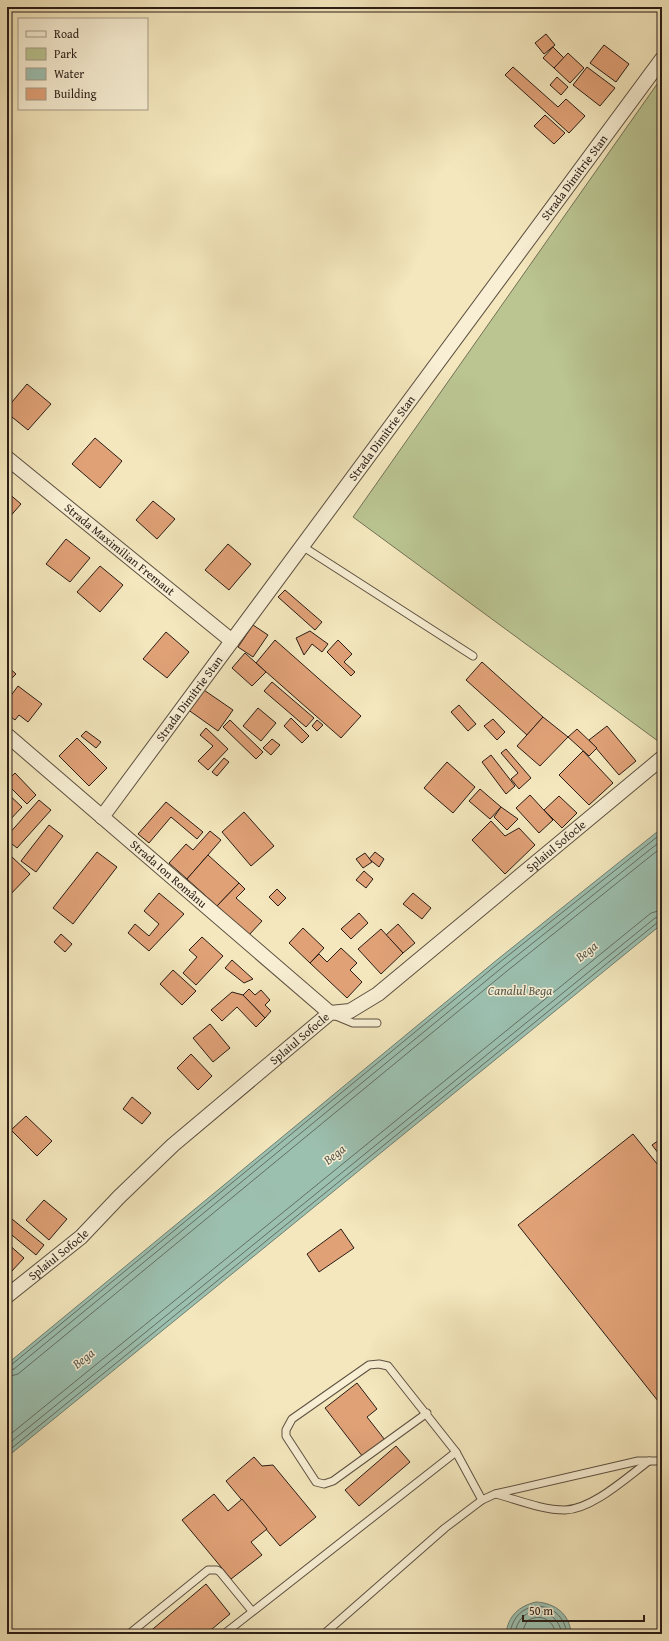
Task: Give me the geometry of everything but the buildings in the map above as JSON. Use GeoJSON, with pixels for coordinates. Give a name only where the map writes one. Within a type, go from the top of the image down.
{"type":"FeatureCollection","features":[{"type":"Feature","properties":{"kind":"street","name":"Strada Dimitrie Stan"},"geometry":{"type":"LineString","coordinates":[[102,817],[662,59]]}},
{"type":"Feature","properties":{"kind":"street","name":"Strada Maximilian Fremaut"},"geometry":{"type":"LineString","coordinates":[[7,458],[232,641]]}},
{"type":"Feature","properties":{"kind":"street","name":"Strada Ion Românu"},"geometry":{"type":"LineString","coordinates":[[7,735],[330,1013]]}},
{"type":"Feature","properties":{"kind":"street","name":"Splaiul Sofocle"},"geometry":{"type":"LineString","coordinates":[[7,1296],[81,1236],[119,1196],[173,1145],[330,1013],[350,1011],[378,994],[662,758]]}},
{"type":"Feature","properties":{"kind":"lane"},"geometry":{"type":"LineString","coordinates":[[302,546],[473,656]]}},
{"type":"Feature","properties":{"kind":"lane"},"geometry":{"type":"LineString","coordinates":[[330,1013],[353,1023],[377,1023]]}},
{"type":"Feature","properties":{"kind":"lane"},"geometry":{"type":"LineString","coordinates":[[427,1414],[333,1481],[324,1484],[316,1482],[286,1436],[286,1430],[292,1419],[369,1365],[379,1364],[388,1366],[427,1414],[456,1452],[482,1500]]}},
{"type":"Feature","properties":{"kind":"lane"},"geometry":{"type":"LineString","coordinates":[[224,1634],[456,1452]]}},
{"type":"Feature","properties":{"kind":"lane"},"geometry":{"type":"LineString","coordinates":[[324,1634],[446,1528],[482,1500],[495,1494],[638,1460],[662,1461]]}},
{"type":"Feature","properties":{"kind":"lane"},"geometry":{"type":"LineString","coordinates":[[495,1494],[548,1508],[566,1510],[582,1506],[593,1501],[649,1461]]}},
{"type":"Feature","properties":{"kind":"lane"},"geometry":{"type":"LineString","coordinates":[[129,1634],[208,1570],[212,1569],[220,1572],[252,1611]]}},
{"type":"Feature","properties":{"kind":"green space"},"geometry":{"type":"Polygon","coordinates":[[[662,77],[662,744],[353,517],[662,77]]]}},
{"type":"Feature","properties":{"kind":"water","name":"Canalul Bega"},"geometry":{"type":"Polygon","coordinates":[[[662,828],[662,924],[7,1457],[7,1364],[498,959],[662,828]]]}},
{"type":"Feature","properties":{"kind":"water"},"geometry":{"type":"Polygon","coordinates":[[[536,1602],[555,1607],[560,1611],[568,1621],[571,1634],[506,1634],[509,1622],[515,1613],[524,1606],[536,1602]]]}},
{"type":"Feature","properties":{"kind":"water label","name":"Bega"},"geometry":{"type":"Point","coordinates":[586,951]}},
{"type":"Feature","properties":{"kind":"water label","name":"Bega"},"geometry":{"type":"Point","coordinates":[334,1154]}},
{"type":"Feature","properties":{"kind":"water label","name":"Bega"},"geometry":{"type":"Point","coordinates":[83,1358]}}]}
